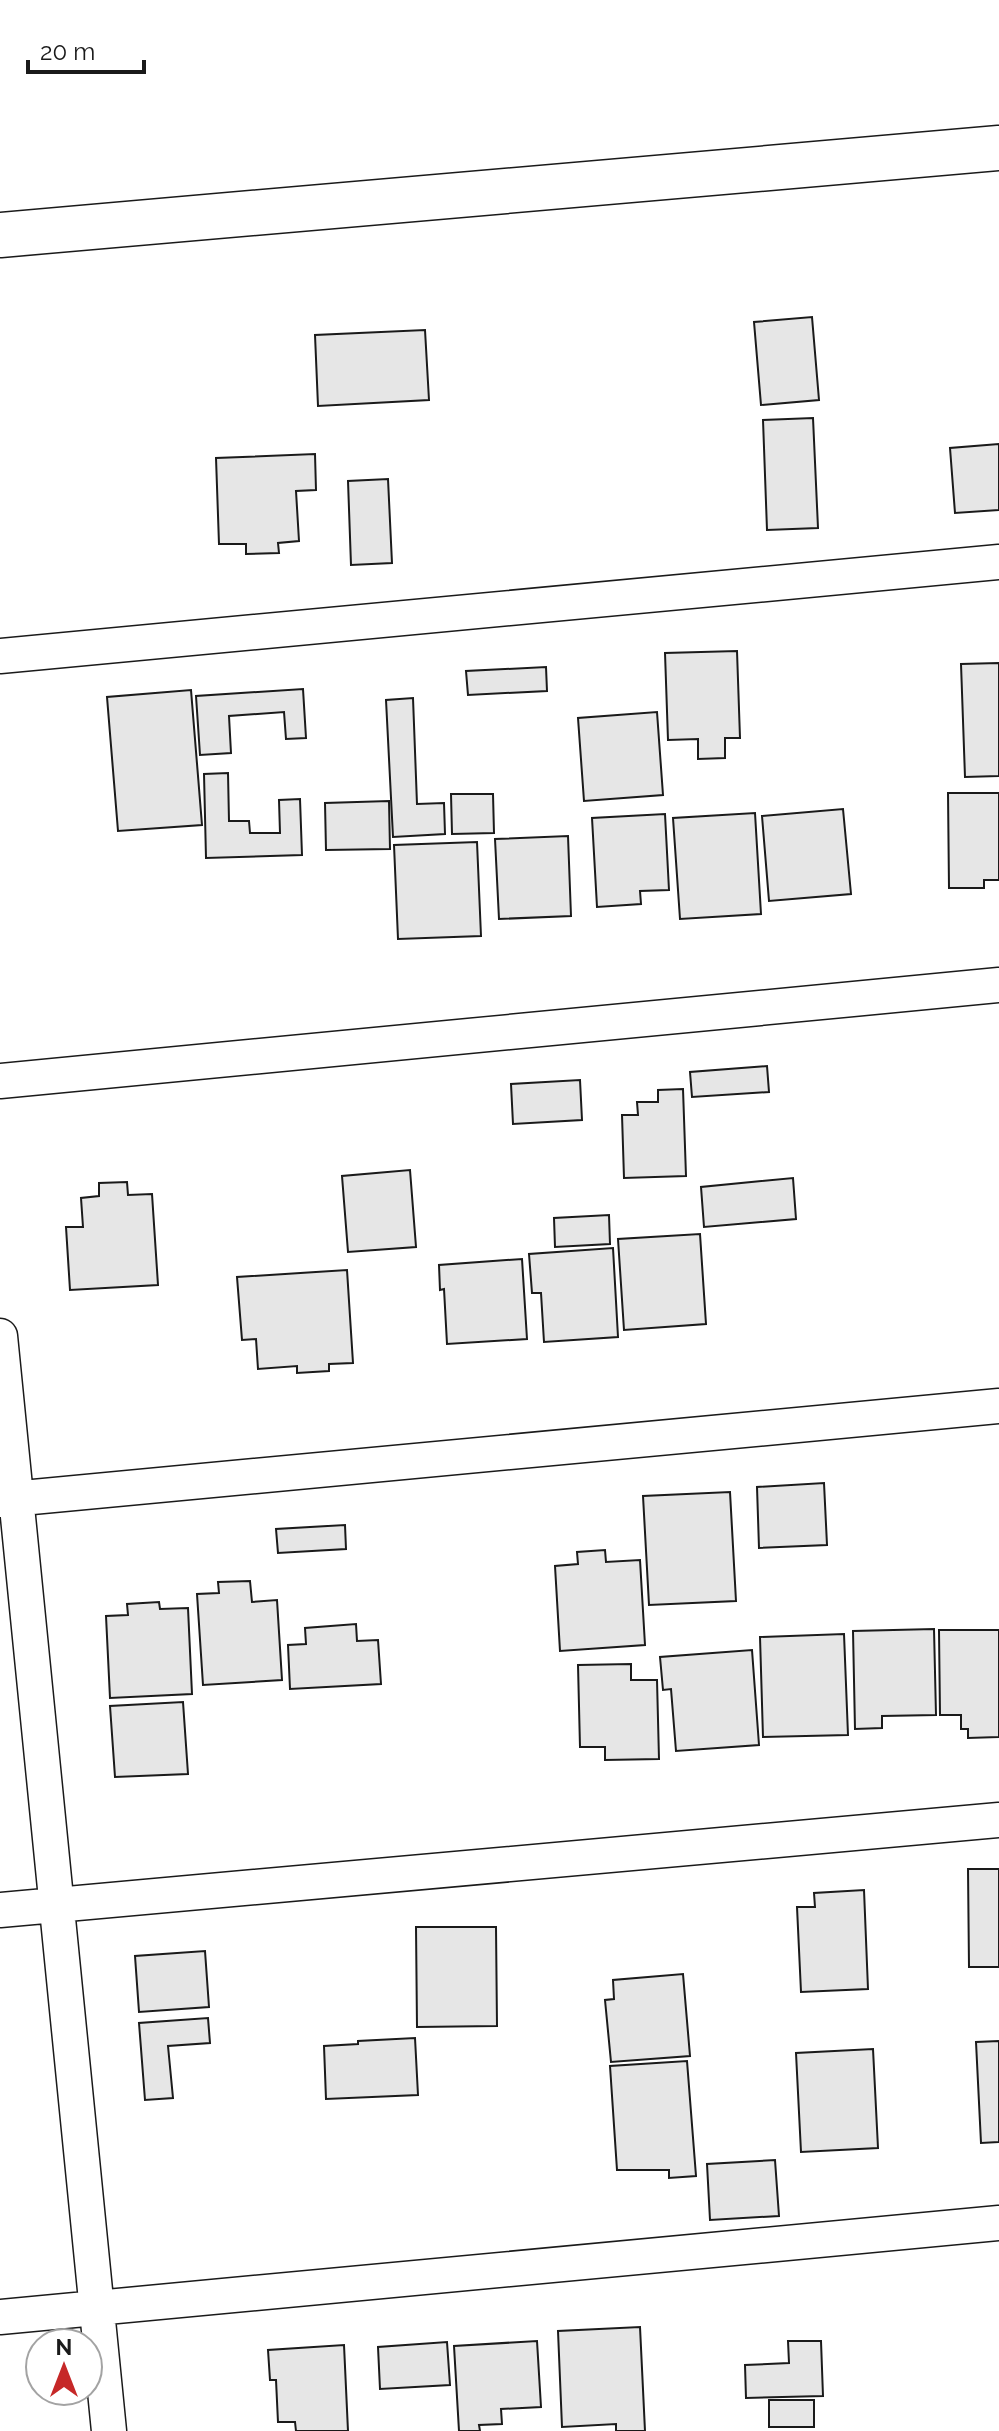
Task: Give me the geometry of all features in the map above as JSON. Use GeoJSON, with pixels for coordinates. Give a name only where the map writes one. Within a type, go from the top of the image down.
{"type":"FeatureCollection","features":[{"type":"Feature","properties":{"kind":"main road"},"geometry":{"type":"LineString","coordinates":[[0,235],[999,148]]}},
{"type":"Feature","properties":{"kind":"street"},"geometry":{"type":"LineString","coordinates":[[0,656],[999,562]]}},
{"type":"Feature","properties":{"kind":"street"},"geometry":{"type":"LineString","coordinates":[[0,1081],[999,985]]}},
{"type":"Feature","properties":{"kind":"street"},"geometry":{"type":"LineString","coordinates":[[0,1336],[8,1500],[56,1905],[109,2431]]}},
{"type":"Feature","properties":{"kind":"street"},"geometry":{"type":"LineString","coordinates":[[8,1500],[999,1406]]}},
{"type":"Feature","properties":{"kind":"street"},"geometry":{"type":"LineString","coordinates":[[0,1910],[999,1820]]}},
{"type":"Feature","properties":{"kind":"street"},"geometry":{"type":"LineString","coordinates":[[0,2317],[999,2223]]}},
{"type":"Feature","properties":{"kind":"building"},"geometry":{"type":"Polygon","coordinates":[[[812,317],[819,400],[761,405],[754,322],[812,317]]]}},
{"type":"Feature","properties":{"kind":"building"},"geometry":{"type":"Polygon","coordinates":[[[425,330],[429,400],[318,406],[315,335],[425,330]]]}},
{"type":"Feature","properties":{"kind":"building"},"geometry":{"type":"Polygon","coordinates":[[[813,418],[818,528],[767,530],[763,420],[813,418]]]}},
{"type":"Feature","properties":{"kind":"building"},"geometry":{"type":"Polygon","coordinates":[[[999,444],[999,510],[955,513],[950,448],[999,444]]]}},
{"type":"Feature","properties":{"kind":"building"},"geometry":{"type":"Polygon","coordinates":[[[315,454],[316,490],[296,491],[299,541],[278,543],[279,553],[246,554],[246,544],[219,544],[216,458],[315,454]]]}},
{"type":"Feature","properties":{"kind":"building"},"geometry":{"type":"Polygon","coordinates":[[[388,479],[392,563],[351,565],[348,481],[388,479]]]}},
{"type":"Feature","properties":{"kind":"building"},"geometry":{"type":"Polygon","coordinates":[[[737,651],[740,738],[725,738],[725,758],[698,759],[698,739],[668,740],[665,653],[737,651]]]}},
{"type":"Feature","properties":{"kind":"building"},"geometry":{"type":"Polygon","coordinates":[[[999,663],[999,776],[965,777],[961,664],[999,663]]]}},
{"type":"Feature","properties":{"kind":"building"},"geometry":{"type":"Polygon","coordinates":[[[546,667],[547,691],[468,695],[466,671],[546,667]]]}},
{"type":"Feature","properties":{"kind":"building"},"geometry":{"type":"Polygon","coordinates":[[[303,689],[306,738],[286,739],[284,712],[229,716],[231,753],[200,755],[196,696],[303,689]]]}},
{"type":"Feature","properties":{"kind":"building"},"geometry":{"type":"Polygon","coordinates":[[[191,690],[202,825],[118,831],[107,697],[191,690]]]}},
{"type":"Feature","properties":{"kind":"building"},"geometry":{"type":"Polygon","coordinates":[[[413,698],[417,804],[444,803],[445,834],[393,837],[386,700],[413,698]]]}},
{"type":"Feature","properties":{"kind":"building"},"geometry":{"type":"Polygon","coordinates":[[[657,712],[663,795],[584,801],[578,718],[657,712]]]}},
{"type":"Feature","properties":{"kind":"building"},"geometry":{"type":"Polygon","coordinates":[[[228,773],[229,821],[249,821],[250,833],[280,833],[279,800],[300,799],[302,855],[206,858],[204,774],[228,773]]]}},
{"type":"Feature","properties":{"kind":"building"},"geometry":{"type":"Polygon","coordinates":[[[948,793],[999,793],[999,880],[984,880],[984,888],[949,888],[948,793]]]}},
{"type":"Feature","properties":{"kind":"building"},"geometry":{"type":"Polygon","coordinates":[[[451,794],[493,794],[494,833],[452,834],[451,794]]]}},
{"type":"Feature","properties":{"kind":"building"},"geometry":{"type":"Polygon","coordinates":[[[389,801],[390,849],[326,850],[325,803],[389,801]]]}},
{"type":"Feature","properties":{"kind":"building"},"geometry":{"type":"Polygon","coordinates":[[[843,809],[851,894],[769,901],[762,816],[843,809]]]}},
{"type":"Feature","properties":{"kind":"building"},"geometry":{"type":"Polygon","coordinates":[[[755,813],[761,914],[680,919],[673,818],[755,813]]]}},
{"type":"Feature","properties":{"kind":"building"},"geometry":{"type":"Polygon","coordinates":[[[665,814],[669,890],[640,891],[641,904],[597,907],[592,818],[665,814]]]}},
{"type":"Feature","properties":{"kind":"building"},"geometry":{"type":"Polygon","coordinates":[[[568,836],[571,916],[499,919],[495,839],[568,836]]]}},
{"type":"Feature","properties":{"kind":"building"},"geometry":{"type":"Polygon","coordinates":[[[477,842],[481,936],[398,939],[394,845],[477,842]]]}},
{"type":"Feature","properties":{"kind":"building"},"geometry":{"type":"Polygon","coordinates":[[[767,1066],[769,1092],[692,1097],[690,1072],[767,1066]]]}},
{"type":"Feature","properties":{"kind":"building"},"geometry":{"type":"Polygon","coordinates":[[[580,1080],[582,1120],[513,1124],[511,1084],[580,1080]]]}},
{"type":"Feature","properties":{"kind":"building"},"geometry":{"type":"Polygon","coordinates":[[[683,1089],[686,1176],[624,1178],[622,1115],[638,1115],[637,1102],[658,1102],[658,1090],[683,1089]]]}},
{"type":"Feature","properties":{"kind":"building"},"geometry":{"type":"Polygon","coordinates":[[[410,1170],[416,1247],[348,1252],[342,1176],[410,1170]]]}},
{"type":"Feature","properties":{"kind":"building"},"geometry":{"type":"Polygon","coordinates":[[[793,1178],[796,1219],[704,1227],[701,1187],[793,1178]]]}},
{"type":"Feature","properties":{"kind":"building"},"geometry":{"type":"Polygon","coordinates":[[[127,1182],[128,1195],[152,1194],[158,1285],[70,1290],[66,1227],[83,1227],[81,1198],[99,1196],[99,1183],[127,1182]]]}},
{"type":"Feature","properties":{"kind":"building"},"geometry":{"type":"Polygon","coordinates":[[[609,1215],[610,1244],[555,1247],[554,1218],[609,1215]]]}},
{"type":"Feature","properties":{"kind":"building"},"geometry":{"type":"Polygon","coordinates":[[[700,1234],[706,1324],[624,1330],[618,1239],[700,1234]]]}},
{"type":"Feature","properties":{"kind":"building"},"geometry":{"type":"Polygon","coordinates":[[[613,1248],[618,1337],[544,1342],[541,1293],[532,1293],[529,1254],[613,1248]]]}},
{"type":"Feature","properties":{"kind":"building"},"geometry":{"type":"Polygon","coordinates":[[[522,1259],[527,1339],[447,1344],[444,1289],[440,1290],[439,1265],[522,1259]]]}},
{"type":"Feature","properties":{"kind":"building"},"geometry":{"type":"Polygon","coordinates":[[[347,1270],[353,1363],[329,1364],[329,1371],[297,1373],[297,1366],[258,1369],[256,1339],[242,1340],[237,1277],[347,1270]]]}},
{"type":"Feature","properties":{"kind":"building"},"geometry":{"type":"Polygon","coordinates":[[[824,1483],[827,1545],[759,1548],[757,1487],[824,1483]]]}},
{"type":"Feature","properties":{"kind":"building"},"geometry":{"type":"Polygon","coordinates":[[[730,1492],[736,1601],[649,1605],[643,1496],[730,1492]]]}},
{"type":"Feature","properties":{"kind":"building"},"geometry":{"type":"Polygon","coordinates":[[[345,1525],[346,1549],[278,1553],[276,1529],[345,1525]]]}},
{"type":"Feature","properties":{"kind":"building"},"geometry":{"type":"Polygon","coordinates":[[[605,1550],[606,1562],[640,1560],[645,1645],[560,1651],[555,1566],[578,1564],[577,1552],[605,1550]]]}},
{"type":"Feature","properties":{"kind":"building"},"geometry":{"type":"Polygon","coordinates":[[[250,1581],[252,1602],[277,1600],[282,1680],[203,1685],[197,1594],[219,1593],[218,1582],[250,1581]]]}},
{"type":"Feature","properties":{"kind":"building"},"geometry":{"type":"Polygon","coordinates":[[[159,1602],[160,1609],[188,1608],[192,1694],[110,1698],[106,1616],[128,1615],[127,1604],[159,1602]]]}},
{"type":"Feature","properties":{"kind":"building"},"geometry":{"type":"Polygon","coordinates":[[[356,1624],[357,1641],[378,1640],[381,1684],[290,1689],[288,1645],[306,1644],[305,1628],[356,1624]]]}},
{"type":"Feature","properties":{"kind":"building"},"geometry":{"type":"Polygon","coordinates":[[[934,1629],[936,1715],[882,1716],[882,1728],[855,1729],[853,1631],[934,1629]]]}},
{"type":"Feature","properties":{"kind":"building"},"geometry":{"type":"Polygon","coordinates":[[[939,1630],[999,1630],[999,1737],[968,1738],[968,1729],[961,1729],[961,1715],[940,1715],[939,1630]]]}},
{"type":"Feature","properties":{"kind":"building"},"geometry":{"type":"Polygon","coordinates":[[[844,1634],[848,1735],[763,1737],[760,1637],[844,1634]]]}},
{"type":"Feature","properties":{"kind":"building"},"geometry":{"type":"Polygon","coordinates":[[[752,1650],[759,1745],[676,1751],[671,1689],[663,1690],[660,1657],[752,1650]]]}},
{"type":"Feature","properties":{"kind":"building"},"geometry":{"type":"Polygon","coordinates":[[[631,1664],[631,1680],[657,1680],[659,1759],[605,1760],[605,1747],[580,1747],[578,1665],[631,1664]]]}},
{"type":"Feature","properties":{"kind":"building"},"geometry":{"type":"Polygon","coordinates":[[[183,1702],[188,1774],[115,1777],[110,1706],[183,1702]]]}},
{"type":"Feature","properties":{"kind":"building"},"geometry":{"type":"Polygon","coordinates":[[[968,1869],[999,1869],[999,1967],[969,1967],[968,1869]]]}},
{"type":"Feature","properties":{"kind":"building"},"geometry":{"type":"Polygon","coordinates":[[[864,1890],[868,1989],[801,1992],[797,1907],[815,1907],[814,1893],[864,1890]]]}},
{"type":"Feature","properties":{"kind":"building"},"geometry":{"type":"Polygon","coordinates":[[[416,1927],[496,1927],[497,2026],[417,2027],[416,1927]]]}},
{"type":"Feature","properties":{"kind":"building"},"geometry":{"type":"Polygon","coordinates":[[[205,1951],[209,2007],[139,2012],[135,1956],[205,1951]]]}},
{"type":"Feature","properties":{"kind":"building"},"geometry":{"type":"Polygon","coordinates":[[[683,1974],[690,2056],[611,2062],[605,2000],[614,1999],[613,1980],[683,1974]]]}},
{"type":"Feature","properties":{"kind":"building"},"geometry":{"type":"Polygon","coordinates":[[[208,2018],[210,2043],[168,2046],[173,2098],[145,2100],[139,2023],[208,2018]]]}},
{"type":"Feature","properties":{"kind":"building"},"geometry":{"type":"Polygon","coordinates":[[[415,2038],[418,2095],[326,2099],[324,2046],[415,2038]]]}},
{"type":"Feature","properties":{"kind":"building"},"geometry":{"type":"Polygon","coordinates":[[[999,2041],[999,2142],[981,2143],[976,2042],[999,2041]]]}},
{"type":"Feature","properties":{"kind":"building"},"geometry":{"type":"Polygon","coordinates":[[[873,2049],[878,2148],[801,2152],[796,2053],[873,2049]]]}},
{"type":"Feature","properties":{"kind":"building"},"geometry":{"type":"Polygon","coordinates":[[[687,2061],[696,2176],[669,2178],[669,2170],[617,2170],[610,2066],[687,2061]]]}},
{"type":"Feature","properties":{"kind":"building"},"geometry":{"type":"Polygon","coordinates":[[[775,2160],[779,2216],[710,2220],[707,2164],[775,2160]]]}},
{"type":"Feature","properties":{"kind":"building"},"geometry":{"type":"Polygon","coordinates":[[[640,2327],[645,2431],[616,2431],[616,2424],[562,2427],[558,2331],[640,2327]]]}},
{"type":"Feature","properties":{"kind":"building"},"geometry":{"type":"Polygon","coordinates":[[[537,2341],[541,2407],[501,2409],[502,2424],[479,2425],[480,2431],[459,2431],[454,2346],[537,2341]]]}},
{"type":"Feature","properties":{"kind":"building"},"geometry":{"type":"Polygon","coordinates":[[[788,2341],[821,2341],[823,2396],[746,2398],[745,2365],[789,2363],[788,2341]]]}},
{"type":"Feature","properties":{"kind":"building"},"geometry":{"type":"Polygon","coordinates":[[[447,2342],[450,2385],[380,2389],[378,2347],[447,2342]]]}},
{"type":"Feature","properties":{"kind":"building"},"geometry":{"type":"Polygon","coordinates":[[[344,2345],[348,2431],[296,2431],[295,2422],[278,2422],[276,2380],[270,2380],[268,2350],[344,2345]]]}},
{"type":"Feature","properties":{"kind":"building"},"geometry":{"type":"Polygon","coordinates":[[[769,2400],[814,2400],[814,2427],[769,2427],[769,2400]]]}}]}
